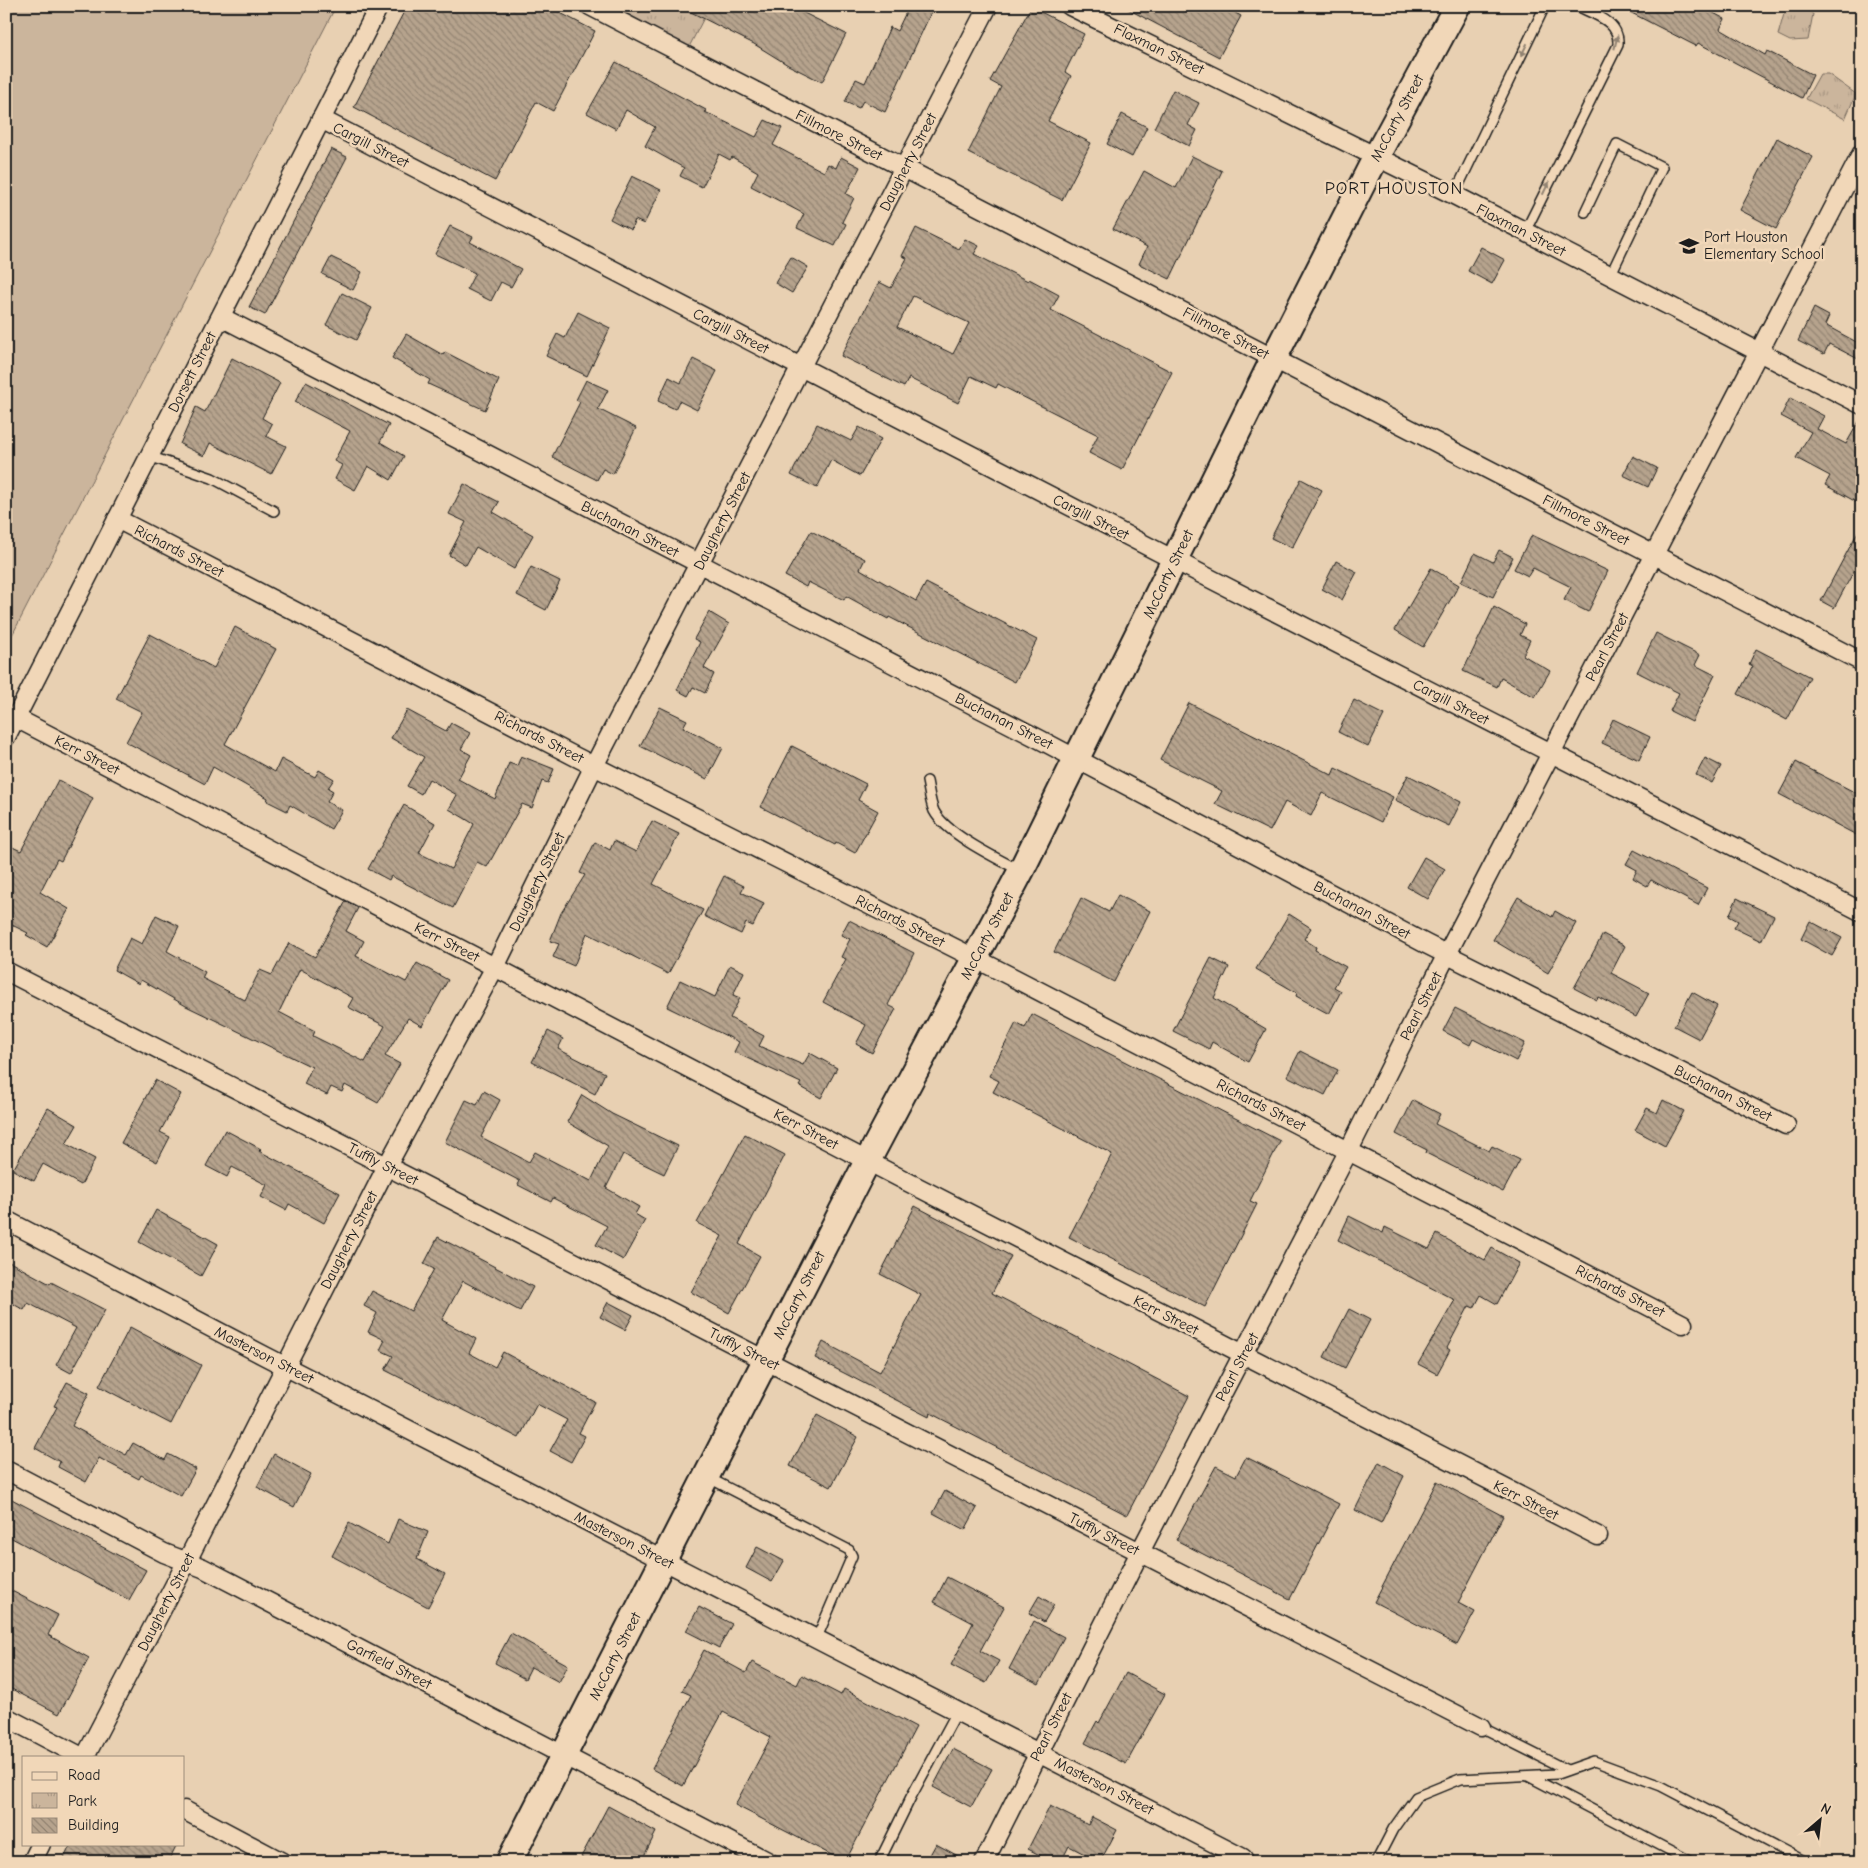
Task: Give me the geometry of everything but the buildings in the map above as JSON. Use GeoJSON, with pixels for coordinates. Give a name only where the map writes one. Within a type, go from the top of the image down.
{"type":"FeatureCollection","features":[{"type":"Feature","properties":{"kind":"main road","name":"McCarty Street"},"geometry":{"type":"LineString","coordinates":[[509,1862],[867,1162],[1021,871],[1274,358],[1376,157],[1457,6]]}},
{"type":"Feature","properties":{"kind":"street","name":"Dorsett Street"},"geometry":{"type":"LineString","coordinates":[[6,737],[379,6]]}},
{"type":"Feature","properties":{"kind":"street","name":"Fillmore Street"},"geometry":{"type":"LineString","coordinates":[[590,6],[1862,662]]}},
{"type":"Feature","properties":{"kind":"street","name":"Daugherty Street"},"geometry":{"type":"LineString","coordinates":[[84,1756],[186,1563],[387,1166],[495,967],[594,766],[700,565],[988,6]]}},
{"type":"Feature","properties":{"kind":"street","name":"Flaxman Street"},"geometry":{"type":"LineString","coordinates":[[1070,6],[1454,195],[1862,405]]}},
{"type":"Feature","properties":{"kind":"street","name":"Cargill Street"},"geometry":{"type":"LineString","coordinates":[[321,119],[1862,912]]}},
{"type":"Feature","properties":{"kind":"street","name":"Pearl Street"},"geometry":{"type":"LineString","coordinates":[[984,1862],[1038,1752],[1140,1552],[1244,1356],[1447,954],[1655,556],[1861,154]]}},
{"type":"Feature","properties":{"kind":"street","name":"Buchanan Street"},"geometry":{"type":"LineString","coordinates":[[221,317],[1077,759],[1447,954],[1786,1125]]}},
{"type":"Feature","properties":{"kind":"street","name":"Richards Street"},"geometry":{"type":"LineString","coordinates":[[117,519],[594,766],[975,958],[1349,1150],[1683,1324]]}},
{"type":"Feature","properties":{"kind":"street","name":"Kerr Street"},"geometry":{"type":"LineString","coordinates":[[16,718],[867,1162],[1598,1536]]}},
{"type":"Feature","properties":{"kind":"street","name":"Tuffly Street"},"geometry":{"type":"LineString","coordinates":[[6,970],[1481,1727]]}},
{"type":"Feature","properties":{"kind":"street","name":"Masterson Street"},"geometry":{"type":"LineString","coordinates":[[6,1220],[285,1366],[816,1640],[958,1710],[1242,1858]]}},
{"type":"Feature","properties":{"kind":"street","name":"Garfield Street"},"geometry":{"type":"LineString","coordinates":[[6,1470],[186,1563],[212,1573],[770,1862]]}},
{"type":"Feature","properties":{"kind":"street"},"geometry":{"type":"LineString","coordinates":[[6,1717],[81,1756]]}},
{"type":"Feature","properties":{"kind":"street"},"geometry":{"type":"LineString","coordinates":[[185,1811],[282,1862]]}},
{"type":"Feature","properties":{"kind":"street"},"geometry":{"type":"LineString","coordinates":[[32,1862],[40,1846]]}},
{"type":"Feature","properties":{"kind":"lane"},"geometry":{"type":"LineString","coordinates":[[1454,195],[1545,6]]}},
{"type":"Feature","properties":{"kind":"lane"},"geometry":{"type":"LineString","coordinates":[[1525,232],[1618,45],[1619,34],[1614,26],[1603,18],[1577,6]]}},
{"type":"Feature","properties":{"kind":"lane"},"geometry":{"type":"LineString","coordinates":[[1585,212],[1617,144],[1662,167],[1610,276]]}},
{"type":"Feature","properties":{"kind":"lane"},"geometry":{"type":"LineString","coordinates":[[149,456],[212,478],[274,511]]}},
{"type":"Feature","properties":{"kind":"lane"},"geometry":{"type":"LineString","coordinates":[[927,781],[935,812],[946,824],[980,850],[1021,871]]}},
{"type":"Feature","properties":{"kind":"lane"},"geometry":{"type":"LineString","coordinates":[[707,1476],[849,1550],[852,1556],[816,1640]]}},
{"type":"Feature","properties":{"kind":"lane"},"geometry":{"type":"LineString","coordinates":[[879,1862],[910,1797],[958,1710]]}},
{"type":"Feature","properties":{"kind":"lane"},"geometry":{"type":"LineString","coordinates":[[1481,1727],[1567,1770]]}},
{"type":"Feature","properties":{"kind":"lane"},"geometry":{"type":"LineString","coordinates":[[1376,1862],[1393,1829],[1416,1797],[1460,1779],[1557,1774],[1594,1761],[1661,1786],[1806,1862]]}},
{"type":"Feature","properties":{"kind":"lane"},"geometry":{"type":"LineString","coordinates":[[1528,1776],[1692,1862]]}},
{"type":"Feature","properties":{"kind":"green space"},"geometry":{"type":"Polygon","coordinates":[[[6,6],[336,6],[6,647],[6,6]]]}},
{"type":"Feature","properties":{"kind":"green space"},"geometry":{"type":"Polygon","coordinates":[[[613,6],[710,6],[689,47],[613,6]]]}},
{"type":"Feature","properties":{"kind":"green space"},"geometry":{"type":"Polygon","coordinates":[[[1792,6],[1800,6],[1813,14],[1808,40],[1790,41],[1778,35],[1784,14],[1792,6]]]}},
{"type":"Feature","properties":{"kind":"green space"},"geometry":{"type":"Polygon","coordinates":[[[1820,74],[1828,74],[1856,94],[1845,119],[1806,99],[1820,74]]]}},
{"type":"Feature","properties":{"kind":"place","name":"Port Houston Elementary School"},"geometry":{"type":"Point","coordinates":[1689,246]}},
{"type":"Feature","properties":{"kind":"district","name":"PORT HOUSTON"},"geometry":{"type":"Point","coordinates":[1394,188]}}]}
